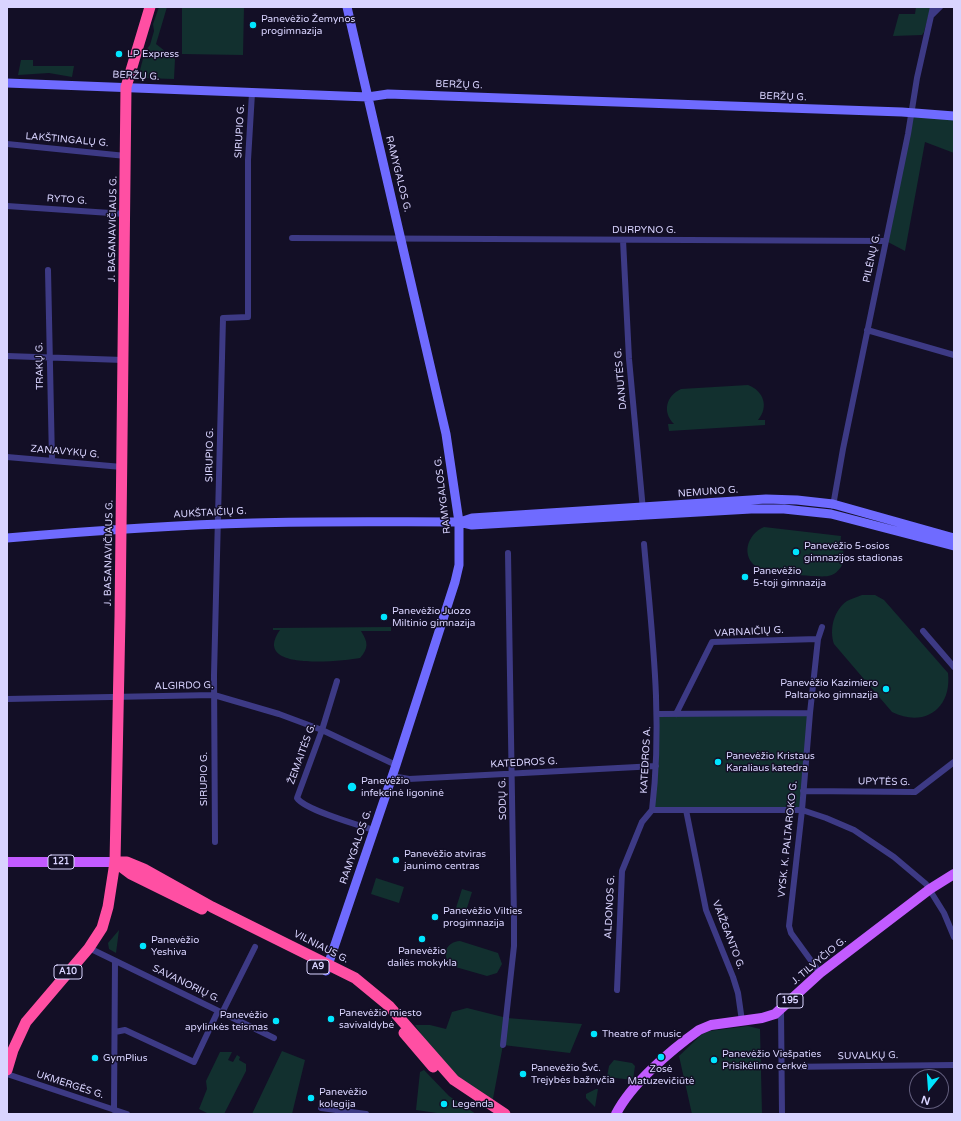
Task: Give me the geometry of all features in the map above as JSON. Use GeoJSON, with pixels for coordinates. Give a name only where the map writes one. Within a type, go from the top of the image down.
{"type":"FeatureCollection","features":[{"type":"Feature","properties":{"kind":"highway","name":"J. BASANAVIČIAUS G."},"geometry":{"type":"LineString","coordinates":[[7,1070],[12,1050],[26,1022],[89,948],[102,928],[106,919],[115,862],[122,528],[126,87],[150,7]]}},
{"type":"Feature","properties":{"kind":"highway","name":"VILNIAUS G."},"geometry":{"type":"LineString","coordinates":[[115,862],[131,874],[327,967],[368,996],[388,1015],[444,1078],[460,1093],[498,1113]]}},
{"type":"Feature","properties":{"kind":"main road","name":"RAMYGALOS G."},"geometry":{"type":"LineString","coordinates":[[327,967],[396,765],[455,582],[458,565],[459,522],[446,434],[347,7]]}},
{"type":"Feature","properties":{"kind":"main road","name":"BERŽŲ G."},"geometry":{"type":"LineString","coordinates":[[7,82],[368,97],[388,94],[910,112],[954,116]]}},
{"type":"Feature","properties":{"kind":"main road","name":"NEMUNO G."},"geometry":{"type":"LineString","coordinates":[[415,523],[459,522],[480,525],[766,499],[797,500],[833,504],[954,538]]}},
{"type":"Feature","properties":{"kind":"main road","name":"NEMUNO G."},"geometry":{"type":"LineString","coordinates":[[643,511],[784,509],[831,514],[954,546]]}},
{"type":"Feature","properties":{"kind":"main road","name":"AUKŠTAIČIŲ G."},"geometry":{"type":"LineString","coordinates":[[7,538],[122,528],[218,524],[293,522],[415,523]]}},
{"type":"Feature","properties":{"kind":"main road","name":"121"},"geometry":{"type":"LineString","coordinates":[[7,862],[115,862]]}},
{"type":"Feature","properties":{"kind":"main road","name":"J. TILVYČIO G."},"geometry":{"type":"LineString","coordinates":[[621,1109],[629,1092],[671,1053],[699,1030],[711,1025],[768,1017],[781,1010],[820,973],[930,889],[954,874]]}},
{"type":"Feature","properties":{"kind":"main road","name":"195"},"geometry":{"type":"LineString","coordinates":[[616,1114],[621,1109]]}},
{"type":"Feature","properties":{"kind":"street","name":"PILĖNŲ G."},"geometry":{"type":"LineString","coordinates":[[831,514],[867,330],[908,134],[910,112],[933,7]]}},
{"type":"Feature","properties":{"kind":"street"},"geometry":{"type":"LineString","coordinates":[[931,16],[940,7]]}},
{"type":"Feature","properties":{"kind":"street","name":"SIRUPIO G."},"geometry":{"type":"LineString","coordinates":[[215,842],[214,695],[223,318],[248,317],[248,160],[252,93]]}},
{"type":"Feature","properties":{"kind":"street","name":"LAKŠTINGALŲ G."},"geometry":{"type":"LineString","coordinates":[[7,144],[126,156]]}},
{"type":"Feature","properties":{"kind":"street","name":"RYTO G."},"geometry":{"type":"LineString","coordinates":[[7,206],[125,214]]}},
{"type":"Feature","properties":{"kind":"street","name":"DURPYNO G."},"geometry":{"type":"LineString","coordinates":[[292,238],[886,241]]}},
{"type":"Feature","properties":{"kind":"street","name":"DANUTĖS G."},"geometry":{"type":"LineString","coordinates":[[622,240],[629,359],[643,511]]}},
{"type":"Feature","properties":{"kind":"street","name":"TRAKŲ G."},"geometry":{"type":"LineString","coordinates":[[48,270],[52,461]]}},
{"type":"Feature","properties":{"kind":"street"},"geometry":{"type":"LineString","coordinates":[[867,330],[954,355]]}},
{"type":"Feature","properties":{"kind":"street"},"geometry":{"type":"LineString","coordinates":[[7,356],[123,360]]}},
{"type":"Feature","properties":{"kind":"street","name":"ZANAVYKŲ G."},"geometry":{"type":"LineString","coordinates":[[7,457],[122,467]]}},
{"type":"Feature","properties":{"kind":"street"},"geometry":{"type":"LineString","coordinates":[[644,544],[651,608],[658,714]]}},
{"type":"Feature","properties":{"kind":"street","name":"SODŲ G."},"geometry":{"type":"LineString","coordinates":[[503,1045],[514,946],[513,773],[508,553]]}},
{"type":"Feature","properties":{"kind":"street","name":"VYSK. K. PALTAROKO G."},"geometry":{"type":"LineString","coordinates":[[820,973],[791,933],[789,926],[802,810],[818,639],[822,627]]}},
{"type":"Feature","properties":{"kind":"street"},"geometry":{"type":"LineString","coordinates":[[923,631],[954,667]]}},
{"type":"Feature","properties":{"kind":"street","name":"VARNAIČIŲ G."},"geometry":{"type":"LineString","coordinates":[[676,714],[712,642],[818,639]]}},
{"type":"Feature","properties":{"kind":"street","name":"ŽEMAITĖS G."},"geometry":{"type":"LineString","coordinates":[[337,682],[322,730],[297,798],[301,802],[330,815],[374,830]]}},
{"type":"Feature","properties":{"kind":"street","name":"ALGIRDO G."},"geometry":{"type":"LineString","coordinates":[[7,699],[214,695],[322,730],[396,765]]}},
{"type":"Feature","properties":{"kind":"street","name":"KATEDROS A."},"geometry":{"type":"LineString","coordinates":[[652,810],[656,766],[658,714],[810,713]]}},
{"type":"Feature","properties":{"kind":"street","name":"UPYTĖS G."},"geometry":{"type":"LineString","coordinates":[[803,791],[915,792],[954,762]]}},
{"type":"Feature","properties":{"kind":"street","name":"KATEDROS G."},"geometry":{"type":"LineString","coordinates":[[392,776],[409,779],[656,766]]}},
{"type":"Feature","properties":{"kind":"street"},"geometry":{"type":"LineString","coordinates":[[652,810],[802,810],[826,818],[854,830],[894,857],[930,889],[944,912],[954,937]]}},
{"type":"Feature","properties":{"kind":"street","name":"ALDONOS G."},"geometry":{"type":"LineString","coordinates":[[617,990],[622,871],[642,822],[652,810]]}},
{"type":"Feature","properties":{"kind":"street","name":"VAIŽGANTO G."},"geometry":{"type":"LineString","coordinates":[[686,810],[706,910],[723,950],[738,993],[742,1021]]}},
{"type":"Feature","properties":{"kind":"street"},"geometry":{"type":"LineString","coordinates":[[115,1032],[125,1030],[194,1062],[255,947]]}},
{"type":"Feature","properties":{"kind":"street","name":"SAVANORIŲ G."},"geometry":{"type":"LineString","coordinates":[[89,948],[274,1038]]}},
{"type":"Feature","properties":{"kind":"street"},"geometry":{"type":"LineString","coordinates":[[114,1110],[115,961]]}},
{"type":"Feature","properties":{"kind":"street"},"geometry":{"type":"LineString","coordinates":[[781,1010],[782,1114]]}},
{"type":"Feature","properties":{"kind":"street","name":"SUVALKŲ G."},"geometry":{"type":"LineString","coordinates":[[782,1067],[954,1065]]}},
{"type":"Feature","properties":{"kind":"street","name":"UKMERGĖS G."},"geometry":{"type":"LineString","coordinates":[[7,1074],[127,1114]]}},
{"type":"Feature","properties":{"kind":"street"},"geometry":{"type":"LineString","coordinates":[[321,1108],[366,1114]]}},
{"type":"Feature","properties":{"kind":"green space"},"geometry":{"type":"Polygon","coordinates":[[[159,7],[167,7],[156,44],[175,59],[174,79],[143,78],[139,74],[145,51],[150,45],[154,31],[153,24],[159,7]]]}},
{"type":"Feature","properties":{"kind":"green space"},"geometry":{"type":"Polygon","coordinates":[[[182,7],[244,7],[243,55],[182,54],[182,7]]]}},
{"type":"Feature","properties":{"kind":"green space"},"geometry":{"type":"Polygon","coordinates":[[[916,7],[931,7],[922,35],[893,36],[899,14],[915,14],[916,7]]]}},
{"type":"Feature","properties":{"kind":"green space"},"geometry":{"type":"Polygon","coordinates":[[[21,60],[33,60],[33,66],[74,66],[72,77],[49,73],[18,75],[21,60]]]}},
{"type":"Feature","properties":{"kind":"green space"},"geometry":{"type":"Polygon","coordinates":[[[910,112],[954,116],[954,153],[925,142],[905,251],[886,241],[910,112]]]}},
{"type":"Feature","properties":{"kind":"green space"},"geometry":{"type":"Polygon","coordinates":[[[748,385],[758,391],[761,395],[764,405],[758,420],[765,420],[765,425],[669,431],[668,424],[674,424],[668,414],[667,405],[672,396],[681,389],[748,385]]]}},
{"type":"Feature","properties":{"kind":"green space","name":"Panevėžio 5-osios gimnazijos stadionas"},"geometry":{"type":"Polygon","coordinates":[[[764,527],[841,536],[844,561],[834,574],[823,576],[781,573],[758,568],[749,558],[748,546],[753,535],[764,527]]]}},
{"type":"Feature","properties":{"kind":"green space"},"geometry":{"type":"Polygon","coordinates":[[[862,595],[875,595],[884,600],[948,673],[948,686],[945,697],[934,712],[915,718],[892,712],[834,644],[832,626],[839,609],[847,601],[862,595]]]}},
{"type":"Feature","properties":{"kind":"green space"},"geometry":{"type":"Polygon","coordinates":[[[391,627],[391,631],[361,631],[365,638],[366,648],[360,658],[319,662],[302,661],[287,658],[277,653],[274,643],[280,630],[273,630],[273,628],[391,627]]]}},
{"type":"Feature","properties":{"kind":"green space"},"geometry":{"type":"Polygon","coordinates":[[[810,713],[802,810],[652,810],[658,714],[810,713]]]}},
{"type":"Feature","properties":{"kind":"green space"},"geometry":{"type":"Polygon","coordinates":[[[376,878],[404,887],[399,903],[371,894],[376,878]]]}},
{"type":"Feature","properties":{"kind":"green space"},"geometry":{"type":"Polygon","coordinates":[[[462,889],[472,892],[466,911],[456,908],[462,889]]]}},
{"type":"Feature","properties":{"kind":"green space"},"geometry":{"type":"Polygon","coordinates":[[[119,930],[116,953],[109,949],[108,943],[119,930]]]}},
{"type":"Feature","properties":{"kind":"green space"},"geometry":{"type":"Polygon","coordinates":[[[460,941],[498,953],[502,964],[497,973],[487,976],[452,966],[446,958],[446,950],[451,944],[460,941]]]}},
{"type":"Feature","properties":{"kind":"green space"},"geometry":{"type":"Polygon","coordinates":[[[467,1008],[507,1018],[582,1024],[570,1053],[503,1045],[492,1104],[470,1088],[449,1069],[431,1048],[415,1025],[430,1025],[446,1029],[452,1012],[467,1008]]]}},
{"type":"Feature","properties":{"kind":"green space"},"geometry":{"type":"Polygon","coordinates":[[[748,1026],[760,1029],[762,1114],[692,1114],[679,1056],[702,1034],[710,1031],[748,1026]]]}},
{"type":"Feature","properties":{"kind":"green space"},"geometry":{"type":"Polygon","coordinates":[[[282,1051],[305,1060],[292,1114],[252,1114],[282,1051]]]}},
{"type":"Feature","properties":{"kind":"green space"},"geometry":{"type":"Polygon","coordinates":[[[220,1052],[232,1052],[228,1060],[233,1062],[237,1055],[240,1057],[239,1060],[246,1064],[246,1071],[224,1114],[209,1114],[199,1109],[207,1089],[206,1081],[220,1052]]]}},
{"type":"Feature","properties":{"kind":"green space"},"geometry":{"type":"Polygon","coordinates":[[[614,1060],[632,1063],[635,1066],[633,1080],[607,1077],[609,1066],[614,1060]]]}},
{"type":"Feature","properties":{"kind":"green space"},"geometry":{"type":"Polygon","coordinates":[[[424,1070],[449,1096],[476,1114],[444,1114],[416,1110],[420,1072],[424,1070]]]}},
{"type":"Feature","properties":{"kind":"green space"},"geometry":{"type":"Polygon","coordinates":[[[598,1089],[595,1107],[586,1098],[586,1094],[598,1089]]]}},
{"type":"Feature","properties":{"kind":"place","name":"Panevėžio Žemynos progimnazija"},"geometry":{"type":"Point","coordinates":[253,25]}},
{"type":"Feature","properties":{"kind":"place","name":"LP Express"},"geometry":{"type":"Point","coordinates":[119,54]}},
{"type":"Feature","properties":{"kind":"place","name":"Panevėžio 5-osios gimnazijos stadionas"},"geometry":{"type":"Point","coordinates":[796,552]}},
{"type":"Feature","properties":{"kind":"place","name":"Panevėžio 5-toji gimnazija"},"geometry":{"type":"Point","coordinates":[745,577]}},
{"type":"Feature","properties":{"kind":"place","name":"Panevėžio Juozo Miltinio gimnazija"},"geometry":{"type":"Point","coordinates":[384,617]}},
{"type":"Feature","properties":{"kind":"place","name":"Panevėžio Kazimiero Paltaroko gimnazija"},"geometry":{"type":"Point","coordinates":[886,689]}},
{"type":"Feature","properties":{"kind":"place","name":"Panevėžio Kristaus Karaliaus katedra"},"geometry":{"type":"Point","coordinates":[718,762]}},
{"type":"Feature","properties":{"kind":"place","name":"Panevėžio infekcinė ligoninė"},"geometry":{"type":"Point","coordinates":[352,787]}},
{"type":"Feature","properties":{"kind":"place","name":"Panevėžio atviras jaunimo centras"},"geometry":{"type":"Point","coordinates":[396,860]}},
{"type":"Feature","properties":{"kind":"place","name":"Panevėžio Vilties progimnazija"},"geometry":{"type":"Point","coordinates":[435,917]}},
{"type":"Feature","properties":{"kind":"place","name":"Panevėžio dailės mokykla"},"geometry":{"type":"Point","coordinates":[422,939]}},
{"type":"Feature","properties":{"kind":"place","name":"Panevėžio Yeshiva"},"geometry":{"type":"Point","coordinates":[143,946]}},
{"type":"Feature","properties":{"kind":"place","name":"Panevėžio miesto savivaldybė"},"geometry":{"type":"Point","coordinates":[331,1019]}},
{"type":"Feature","properties":{"kind":"place","name":"Panevėžio apylinkės teismas"},"geometry":{"type":"Point","coordinates":[276,1021]}},
{"type":"Feature","properties":{"kind":"place","name":"Theatre of music"},"geometry":{"type":"Point","coordinates":[594,1034]}},
{"type":"Feature","properties":{"kind":"place","name":"Zosė Matuzevičiūtė"},"geometry":{"type":"Point","coordinates":[661,1057]}},
{"type":"Feature","properties":{"kind":"place","name":"GymPlius"},"geometry":{"type":"Point","coordinates":[95,1058]}},
{"type":"Feature","properties":{"kind":"place","name":"Panevėžio Viešpaties Prisikėlimo cerkvė"},"geometry":{"type":"Point","coordinates":[714,1060]}},
{"type":"Feature","properties":{"kind":"place","name":"Panevėžio Švč. Trejybės bažnyčia"},"geometry":{"type":"Point","coordinates":[523,1074]}},
{"type":"Feature","properties":{"kind":"place","name":"Panevėžio kolegija"},"geometry":{"type":"Point","coordinates":[311,1098]}},
{"type":"Feature","properties":{"kind":"place","name":"Legenda"},"geometry":{"type":"Point","coordinates":[444,1104]}}]}
